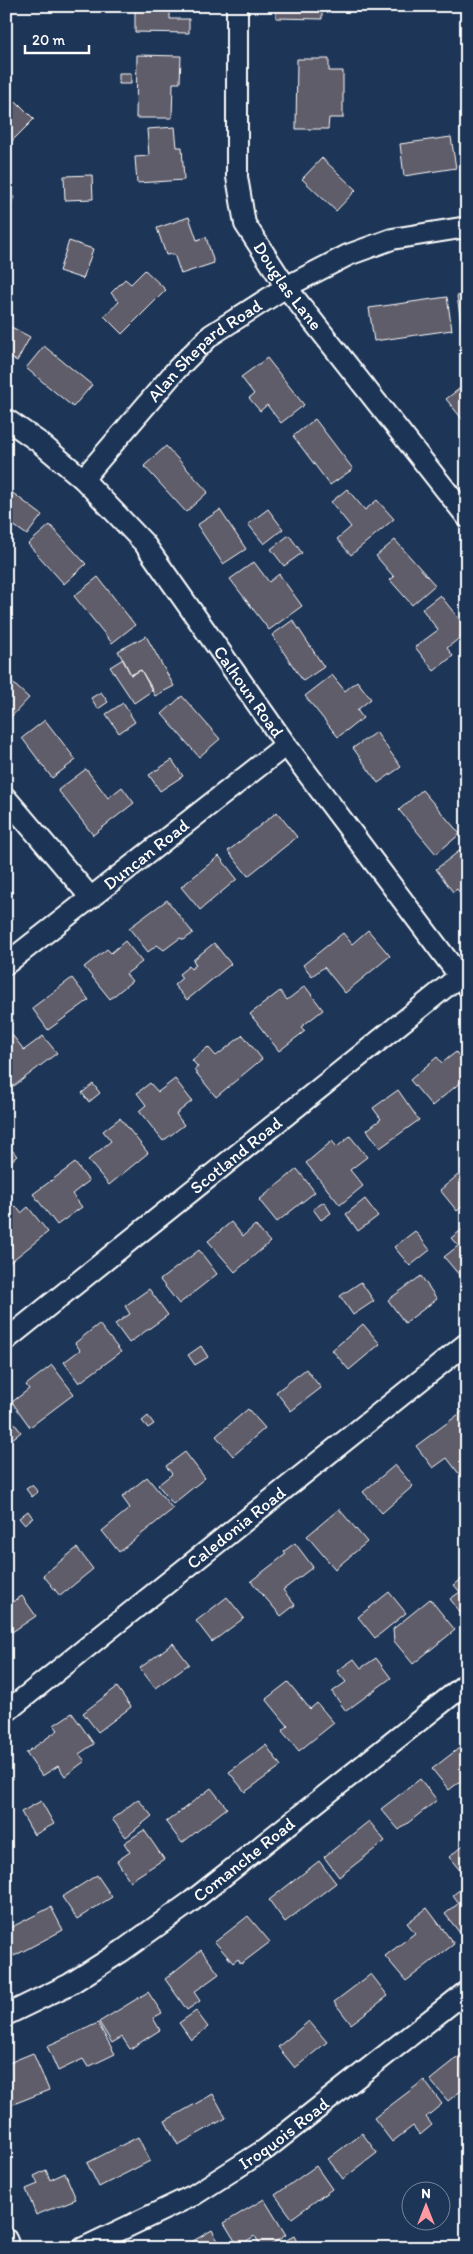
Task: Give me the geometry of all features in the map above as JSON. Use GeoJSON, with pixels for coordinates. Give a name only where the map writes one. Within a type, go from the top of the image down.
{"type":"FeatureCollection","features":[{"type":"Feature","properties":{"kind":"street","name":"Douglas Lane"},"geometry":{"type":"LineString","coordinates":[[237,6],[239,186],[245,224],[286,287],[467,517]]}},
{"type":"Feature","properties":{"kind":"street","name":"Alan Shepard Road"},"geometry":{"type":"LineString","coordinates":[[83,479],[178,368],[211,334],[286,287],[348,255],[392,239],[467,227]]}},
{"type":"Feature","properties":{"kind":"street","name":"Calhoun Road"},"geometry":{"type":"LineString","coordinates":[[6,419],[39,442],[83,479],[144,542],[286,745],[464,977]]}},
{"type":"Feature","properties":{"kind":"street","name":"Duncan Road"},"geometry":{"type":"LineString","coordinates":[[6,964],[286,745]]}},
{"type":"Feature","properties":{"kind":"street"},"geometry":{"type":"LineString","coordinates":[[6,798],[91,898]]}},
{"type":"Feature","properties":{"kind":"street","name":"Scotland Road"},"geometry":{"type":"LineString","coordinates":[[6,1340],[464,977]]}},
{"type":"Feature","properties":{"kind":"street","name":"Caledonia Road"},"geometry":{"type":"LineString","coordinates":[[6,1712],[467,1343]]}},
{"type":"Feature","properties":{"kind":"street","name":"Comanche Road"},"geometry":{"type":"LineString","coordinates":[[6,2015],[70,1984],[122,1951],[176,1912],[467,1683]]}},
{"type":"Feature","properties":{"kind":"street","name":"Iroquois Road"},"geometry":{"type":"LineString","coordinates":[[83,2248],[194,2195],[266,2149],[467,1991]]}},
{"type":"Feature","properties":{"kind":"street"},"geometry":{"type":"LineString","coordinates":[[6,2239],[10,2248]]}},
{"type":"Feature","properties":{"kind":"building"},"geometry":{"type":"Polygon","coordinates":[[[135,6],[170,6],[170,19],[189,19],[189,33],[135,32],[135,6]]]}},
{"type":"Feature","properties":{"kind":"building"},"geometry":{"type":"Polygon","coordinates":[[[276,6],[322,6],[322,19],[276,18],[276,6]]]}},
{"type":"Feature","properties":{"kind":"building"},"geometry":{"type":"Polygon","coordinates":[[[137,55],[181,56],[180,83],[173,83],[172,118],[136,118],[137,55]]]}},
{"type":"Feature","properties":{"kind":"building"},"geometry":{"type":"Polygon","coordinates":[[[297,59],[329,59],[329,71],[343,71],[343,118],[329,118],[328,129],[296,129],[297,59]]]}},
{"type":"Feature","properties":{"kind":"building"},"geometry":{"type":"Polygon","coordinates":[[[119,73],[131,73],[131,84],[119,84],[119,73]]]}},
{"type":"Feature","properties":{"kind":"building"},"geometry":{"type":"Polygon","coordinates":[[[16,101],[34,119],[12,141],[6,134],[6,111],[16,101]]]}},
{"type":"Feature","properties":{"kind":"building"},"geometry":{"type":"Polygon","coordinates":[[[175,127],[177,147],[182,147],[184,180],[137,183],[135,157],[149,156],[147,129],[175,127]]]}},
{"type":"Feature","properties":{"kind":"building"},"geometry":{"type":"Polygon","coordinates":[[[451,137],[456,168],[404,176],[400,144],[451,137]]]}},
{"type":"Feature","properties":{"kind":"building"},"geometry":{"type":"Polygon","coordinates":[[[322,158],[356,190],[336,211],[302,179],[322,158]]]}},
{"type":"Feature","properties":{"kind":"building"},"geometry":{"type":"Polygon","coordinates":[[[92,175],[93,199],[65,200],[64,176],[92,175]]]}},
{"type":"Feature","properties":{"kind":"building"},"geometry":{"type":"Polygon","coordinates":[[[6,194],[14,197],[6,216],[6,194]]]}},
{"type":"Feature","properties":{"kind":"building"},"geometry":{"type":"Polygon","coordinates":[[[189,217],[197,240],[206,237],[214,263],[181,274],[174,254],[166,255],[157,228],[189,217]]]}},
{"type":"Feature","properties":{"kind":"building"},"geometry":{"type":"Polygon","coordinates":[[[69,241],[93,249],[83,279],[59,271],[69,241]]]}},
{"type":"Feature","properties":{"kind":"building"},"geometry":{"type":"Polygon","coordinates":[[[145,270],[166,290],[122,334],[104,316],[119,302],[111,293],[125,279],[131,284],[145,270]]]}},
{"type":"Feature","properties":{"kind":"building"},"geometry":{"type":"Polygon","coordinates":[[[467,295],[467,328],[462,329],[457,296],[467,295]]]}},
{"type":"Feature","properties":{"kind":"building"},"geometry":{"type":"Polygon","coordinates":[[[447,297],[452,330],[374,341],[369,308],[447,297]]]}},
{"type":"Feature","properties":{"kind":"building"},"geometry":{"type":"Polygon","coordinates":[[[6,324],[30,337],[17,361],[6,355],[6,324]]]}},
{"type":"Feature","properties":{"kind":"building"},"geometry":{"type":"Polygon","coordinates":[[[44,346],[92,385],[73,407],[26,368],[44,346]]]}},
{"type":"Feature","properties":{"kind":"building"},"geometry":{"type":"Polygon","coordinates":[[[267,358],[304,405],[281,423],[267,405],[260,411],[249,398],[254,394],[241,377],[267,358]]]}},
{"type":"Feature","properties":{"kind":"building"},"geometry":{"type":"Polygon","coordinates":[[[467,383],[467,425],[446,399],[467,383]]]}},
{"type":"Feature","properties":{"kind":"building"},"geometry":{"type":"Polygon","coordinates":[[[315,419],[353,469],[330,485],[293,436],[315,419]]]}},
{"type":"Feature","properties":{"kind":"building"},"geometry":{"type":"Polygon","coordinates":[[[166,446],[208,492],[186,512],[144,466],[166,446]]]}},
{"type":"Feature","properties":{"kind":"building"},"geometry":{"type":"Polygon","coordinates":[[[6,488],[42,515],[27,535],[6,520],[6,488]]]}},
{"type":"Feature","properties":{"kind":"building"},"geometry":{"type":"Polygon","coordinates":[[[347,489],[365,510],[377,500],[394,519],[351,555],[337,539],[351,527],[331,502],[347,489]]]}},
{"type":"Feature","properties":{"kind":"building"},"geometry":{"type":"Polygon","coordinates":[[[268,509],[283,529],[264,544],[248,524],[268,509]]]}},
{"type":"Feature","properties":{"kind":"building"},"geometry":{"type":"Polygon","coordinates":[[[220,510],[246,549],[223,564],[197,525],[220,510]]]}},
{"type":"Feature","properties":{"kind":"building"},"geometry":{"type":"Polygon","coordinates":[[[50,525],[86,564],[64,584],[28,544],[50,525]]]}},
{"type":"Feature","properties":{"kind":"building"},"geometry":{"type":"Polygon","coordinates":[[[289,535],[302,553],[284,566],[271,549],[289,535]]]}},
{"type":"Feature","properties":{"kind":"building"},"geometry":{"type":"Polygon","coordinates":[[[395,540],[435,585],[412,605],[390,580],[394,577],[376,556],[395,540]]]}},
{"type":"Feature","properties":{"kind":"building"},"geometry":{"type":"Polygon","coordinates":[[[254,562],[269,582],[279,574],[302,606],[269,630],[230,579],[254,562]]]}},
{"type":"Feature","properties":{"kind":"building"},"geometry":{"type":"Polygon","coordinates":[[[98,577],[135,625],[112,643],[74,596],[98,577]]]}},
{"type":"Feature","properties":{"kind":"building"},"geometry":{"type":"Polygon","coordinates":[[[440,595],[467,629],[467,632],[447,648],[453,656],[434,671],[415,647],[438,630],[422,609],[440,595]]]}},
{"type":"Feature","properties":{"kind":"building"},"geometry":{"type":"Polygon","coordinates":[[[293,620],[324,667],[303,681],[272,635],[293,620]]]}},
{"type":"Feature","properties":{"kind":"building"},"geometry":{"type":"Polygon","coordinates":[[[146,636],[174,686],[155,696],[141,670],[131,675],[118,651],[146,636]]]}},
{"type":"Feature","properties":{"kind":"building"},"geometry":{"type":"Polygon","coordinates":[[[123,659],[131,675],[141,670],[153,690],[134,703],[110,667],[123,659]]]}},
{"type":"Feature","properties":{"kind":"building"},"geometry":{"type":"Polygon","coordinates":[[[332,675],[345,691],[357,681],[371,699],[357,710],[363,718],[338,737],[305,696],[332,675]]]}},
{"type":"Feature","properties":{"kind":"building"},"geometry":{"type":"Polygon","coordinates":[[[6,677],[29,698],[8,720],[6,718],[6,677]]]}},
{"type":"Feature","properties":{"kind":"building"},"geometry":{"type":"Polygon","coordinates":[[[101,692],[108,702],[98,709],[91,698],[101,692]]]}},
{"type":"Feature","properties":{"kind":"building"},"geometry":{"type":"Polygon","coordinates":[[[182,696],[220,739],[199,757],[162,714],[182,696]]]}},
{"type":"Feature","properties":{"kind":"building"},"geometry":{"type":"Polygon","coordinates":[[[123,703],[135,722],[119,733],[106,714],[123,703]]]}},
{"type":"Feature","properties":{"kind":"building"},"geometry":{"type":"Polygon","coordinates":[[[45,720],[76,760],[52,778],[22,738],[45,720]]]}},
{"type":"Feature","properties":{"kind":"building"},"geometry":{"type":"Polygon","coordinates":[[[376,732],[401,767],[378,783],[353,748],[376,732]]]}},
{"type":"Feature","properties":{"kind":"building"},"geometry":{"type":"Polygon","coordinates":[[[172,760],[183,776],[160,791],[149,775],[172,760]]]}},
{"type":"Feature","properties":{"kind":"building"},"geometry":{"type":"Polygon","coordinates":[[[86,769],[108,798],[122,787],[134,803],[93,835],[58,790],[86,769]]]}},
{"type":"Feature","properties":{"kind":"building"},"geometry":{"type":"Polygon","coordinates":[[[422,790],[460,834],[436,854],[399,810],[422,790]]]}},
{"type":"Feature","properties":{"kind":"building"},"geometry":{"type":"Polygon","coordinates":[[[277,812],[297,837],[248,876],[228,851],[277,812]]]}},
{"type":"Feature","properties":{"kind":"building"},"geometry":{"type":"Polygon","coordinates":[[[467,845],[467,902],[457,889],[453,892],[436,869],[467,845]]]}},
{"type":"Feature","properties":{"kind":"building"},"geometry":{"type":"Polygon","coordinates":[[[219,856],[237,879],[200,910],[181,887],[219,856]]]}},
{"type":"Feature","properties":{"kind":"building"},"geometry":{"type":"Polygon","coordinates":[[[6,884],[13,893],[6,898],[6,884]]]}},
{"type":"Feature","properties":{"kind":"building"},"geometry":{"type":"Polygon","coordinates":[[[167,900],[193,933],[184,940],[180,938],[164,950],[157,945],[148,952],[129,928],[167,900]]]}},
{"type":"Feature","properties":{"kind":"building"},"geometry":{"type":"Polygon","coordinates":[[[368,930],[390,956],[345,993],[324,967],[312,976],[303,965],[343,933],[352,944],[368,930]]]}},
{"type":"Feature","properties":{"kind":"building"},"geometry":{"type":"Polygon","coordinates":[[[125,941],[142,962],[126,974],[132,981],[110,999],[84,967],[107,949],[111,953],[125,941]]]}},
{"type":"Feature","properties":{"kind":"building"},"geometry":{"type":"Polygon","coordinates":[[[214,943],[231,964],[187,1000],[174,985],[182,978],[179,974],[189,966],[191,969],[196,965],[193,960],[214,943]]]}},
{"type":"Feature","properties":{"kind":"building"},"geometry":{"type":"Polygon","coordinates":[[[72,978],[89,1000],[48,1030],[32,1008],[72,978]]]}},
{"type":"Feature","properties":{"kind":"building"},"geometry":{"type":"Polygon","coordinates":[[[305,986],[323,1010],[301,1027],[305,1031],[279,1051],[250,1014],[280,991],[287,1000],[305,986]]]}},
{"type":"Feature","properties":{"kind":"building"},"geometry":{"type":"Polygon","coordinates":[[[9,1031],[24,1050],[43,1036],[57,1053],[14,1086],[6,1076],[6,1033],[9,1031]]]}},
{"type":"Feature","properties":{"kind":"building"},"geometry":{"type":"Polygon","coordinates":[[[243,1035],[262,1059],[216,1097],[194,1070],[198,1067],[192,1060],[208,1047],[216,1056],[243,1035]]]}},
{"type":"Feature","properties":{"kind":"building"},"geometry":{"type":"Polygon","coordinates":[[[456,1052],[467,1066],[467,1077],[432,1106],[410,1080],[437,1057],[442,1063],[456,1052]]]}},
{"type":"Feature","properties":{"kind":"building"},"geometry":{"type":"Polygon","coordinates":[[[175,1079],[192,1101],[176,1114],[184,1125],[163,1141],[139,1111],[146,1105],[137,1093],[150,1083],[158,1092],[175,1079]]]}},
{"type":"Feature","properties":{"kind":"building"},"geometry":{"type":"Polygon","coordinates":[[[93,1084],[100,1093],[89,1102],[82,1093],[93,1084]]]}},
{"type":"Feature","properties":{"kind":"building"},"geometry":{"type":"Polygon","coordinates":[[[398,1090],[419,1120],[380,1148],[367,1130],[381,1119],[373,1108],[398,1090]]]}},
{"type":"Feature","properties":{"kind":"building"},"geometry":{"type":"Polygon","coordinates":[[[120,1118],[148,1153],[109,1185],[88,1160],[111,1141],[103,1131],[120,1118]]]}},
{"type":"Feature","properties":{"kind":"building"},"geometry":{"type":"Polygon","coordinates":[[[350,1136],[367,1157],[350,1170],[363,1186],[340,1205],[306,1163],[332,1141],[337,1147],[350,1136]]]}},
{"type":"Feature","properties":{"kind":"building"},"geometry":{"type":"Polygon","coordinates":[[[11,1149],[17,1156],[8,1164],[6,1154],[11,1149]]]}},
{"type":"Feature","properties":{"kind":"building"},"geometry":{"type":"Polygon","coordinates":[[[75,1163],[89,1181],[72,1194],[82,1207],[57,1225],[33,1194],[75,1163]]]}},
{"type":"Feature","properties":{"kind":"building"},"geometry":{"type":"Polygon","coordinates":[[[297,1169],[315,1192],[277,1222],[259,1200],[297,1169]]]}},
{"type":"Feature","properties":{"kind":"building"},"geometry":{"type":"Polygon","coordinates":[[[458,1175],[467,1185],[467,1203],[457,1211],[440,1190],[458,1175]]]}},
{"type":"Feature","properties":{"kind":"building"},"geometry":{"type":"Polygon","coordinates":[[[365,1199],[378,1216],[358,1231],[346,1214],[365,1199]]]}},
{"type":"Feature","properties":{"kind":"building"},"geometry":{"type":"Polygon","coordinates":[[[324,1202],[331,1213],[321,1220],[313,1209],[324,1202]]]}},
{"type":"Feature","properties":{"kind":"building"},"geometry":{"type":"Polygon","coordinates":[[[16,1206],[21,1213],[28,1207],[48,1232],[9,1263],[6,1259],[6,1214],[16,1206]]]}},
{"type":"Feature","properties":{"kind":"building"},"geometry":{"type":"Polygon","coordinates":[[[231,1222],[243,1236],[255,1225],[270,1242],[235,1272],[208,1241],[231,1222]]]}},
{"type":"Feature","properties":{"kind":"building"},"geometry":{"type":"Polygon","coordinates":[[[467,1226],[467,1271],[460,1276],[444,1257],[458,1246],[451,1238],[467,1226]]]}},
{"type":"Feature","properties":{"kind":"building"},"geometry":{"type":"Polygon","coordinates":[[[415,1231],[430,1250],[410,1266],[394,1247],[415,1231]]]}},
{"type":"Feature","properties":{"kind":"building"},"geometry":{"type":"Polygon","coordinates":[[[199,1250],[217,1274],[179,1304],[160,1280],[199,1250]]]}},
{"type":"Feature","properties":{"kind":"building"},"geometry":{"type":"Polygon","coordinates":[[[421,1276],[437,1299],[405,1323],[388,1300],[421,1276]]]}},
{"type":"Feature","properties":{"kind":"building"},"geometry":{"type":"Polygon","coordinates":[[[361,1282],[374,1301],[353,1315],[340,1296],[361,1282]]]}},
{"type":"Feature","properties":{"kind":"building"},"geometry":{"type":"Polygon","coordinates":[[[149,1289],[168,1315],[129,1343],[115,1324],[130,1314],[125,1306],[149,1289]]]}},
{"type":"Feature","properties":{"kind":"building"},"geometry":{"type":"Polygon","coordinates":[[[99,1324],[121,1352],[79,1383],[64,1362],[80,1350],[75,1343],[99,1324]]]}},
{"type":"Feature","properties":{"kind":"building"},"geometry":{"type":"Polygon","coordinates":[[[363,1324],[380,1344],[349,1370],[332,1350],[363,1324]]]}},
{"type":"Feature","properties":{"kind":"building"},"geometry":{"type":"Polygon","coordinates":[[[201,1346],[208,1357],[195,1365],[188,1355],[201,1346]]]}},
{"type":"Feature","properties":{"kind":"building"},"geometry":{"type":"Polygon","coordinates":[[[52,1365],[74,1394],[30,1427],[12,1402],[29,1389],[26,1385],[52,1365]]]}},
{"type":"Feature","properties":{"kind":"building"},"geometry":{"type":"Polygon","coordinates":[[[306,1369],[321,1388],[291,1411],[276,1392],[306,1369]]]}},
{"type":"Feature","properties":{"kind":"building"},"geometry":{"type":"Polygon","coordinates":[[[467,1408],[466,1483],[447,1458],[433,1468],[416,1446],[467,1408]]]}},
{"type":"Feature","properties":{"kind":"building"},"geometry":{"type":"Polygon","coordinates":[[[248,1409],[265,1428],[233,1456],[216,1436],[248,1409]]]}},
{"type":"Feature","properties":{"kind":"building"},"geometry":{"type":"Polygon","coordinates":[[[6,1413],[21,1432],[6,1444],[6,1413]]]}},
{"type":"Feature","properties":{"kind":"building"},"geometry":{"type":"Polygon","coordinates":[[[148,1416],[154,1424],[148,1428],[142,1421],[148,1416]]]}},
{"type":"Feature","properties":{"kind":"building"},"geometry":{"type":"Polygon","coordinates":[[[185,1452],[205,1478],[173,1504],[158,1485],[172,1474],[166,1466],[185,1452]]]}},
{"type":"Feature","properties":{"kind":"building"},"geometry":{"type":"Polygon","coordinates":[[[395,1465],[413,1486],[382,1513],[363,1492],[395,1465]]]}},
{"type":"Feature","properties":{"kind":"building"},"geometry":{"type":"Polygon","coordinates":[[[147,1477],[173,1509],[119,1552],[102,1531],[130,1508],[122,1497],[147,1477]]]}},
{"type":"Feature","properties":{"kind":"building"},"geometry":{"type":"Polygon","coordinates":[[[32,1485],[38,1492],[32,1497],[26,1489],[32,1485]]]}},
{"type":"Feature","properties":{"kind":"building"},"geometry":{"type":"Polygon","coordinates":[[[339,1509],[367,1542],[335,1569],[307,1536],[339,1509]]]}},
{"type":"Feature","properties":{"kind":"building"},"geometry":{"type":"Polygon","coordinates":[[[28,1511],[33,1518],[24,1524],[19,1518],[28,1511]]]}},
{"type":"Feature","properties":{"kind":"building"},"geometry":{"type":"Polygon","coordinates":[[[295,1543],[313,1567],[283,1590],[295,1605],[281,1616],[251,1581],[286,1554],[284,1551],[295,1543]]]}},
{"type":"Feature","properties":{"kind":"building"},"geometry":{"type":"Polygon","coordinates":[[[77,1548],[93,1569],[60,1596],[43,1575],[77,1548]]]}},
{"type":"Feature","properties":{"kind":"building"},"geometry":{"type":"Polygon","coordinates":[[[467,1575],[467,1621],[450,1599],[460,1592],[454,1585],[467,1575]]]}},
{"type":"Feature","properties":{"kind":"building"},"geometry":{"type":"Polygon","coordinates":[[[389,1592],[406,1613],[375,1638],[358,1617],[389,1592]]]}},
{"type":"Feature","properties":{"kind":"building"},"geometry":{"type":"Polygon","coordinates":[[[22,1596],[36,1616],[6,1636],[6,1606],[22,1596]]]}},
{"type":"Feature","properties":{"kind":"building"},"geometry":{"type":"Polygon","coordinates":[[[227,1597],[244,1618],[212,1642],[196,1621],[227,1597]]]}},
{"type":"Feature","properties":{"kind":"building"},"geometry":{"type":"Polygon","coordinates":[[[430,1599],[455,1630],[413,1664],[394,1641],[393,1629],[430,1599]]]}},
{"type":"Feature","properties":{"kind":"building"},"geometry":{"type":"Polygon","coordinates":[[[173,1643],[189,1664],[155,1688],[140,1668],[173,1643]]]}},
{"type":"Feature","properties":{"kind":"building"},"geometry":{"type":"Polygon","coordinates":[[[376,1658],[391,1678],[346,1711],[332,1692],[346,1682],[337,1671],[354,1659],[361,1668],[376,1658]]]}},
{"type":"Feature","properties":{"kind":"building"},"geometry":{"type":"Polygon","coordinates":[[[288,1682],[310,1709],[317,1703],[334,1723],[299,1751],[282,1731],[288,1726],[266,1699],[288,1682]]]}},
{"type":"Feature","properties":{"kind":"building"},"geometry":{"type":"Polygon","coordinates":[[[117,1687],[131,1707],[98,1732],[83,1713],[117,1687]]]}},
{"type":"Feature","properties":{"kind":"building"},"geometry":{"type":"Polygon","coordinates":[[[72,1713],[94,1744],[79,1754],[85,1761],[65,1776],[58,1766],[42,1776],[26,1753],[58,1730],[54,1725],[72,1713]]]}},
{"type":"Feature","properties":{"kind":"building"},"geometry":{"type":"Polygon","coordinates":[[[467,1742],[467,1776],[449,1790],[432,1769],[467,1742]]]}},
{"type":"Feature","properties":{"kind":"building"},"geometry":{"type":"Polygon","coordinates":[[[266,1745],[281,1766],[245,1792],[229,1772],[266,1745]]]}},
{"type":"Feature","properties":{"kind":"building"},"geometry":{"type":"Polygon","coordinates":[[[420,1779],[437,1800],[399,1830],[381,1809],[420,1779]]]}},
{"type":"Feature","properties":{"kind":"building"},"geometry":{"type":"Polygon","coordinates":[[[211,1788],[227,1808],[182,1843],[166,1822],[211,1788]]]}},
{"type":"Feature","properties":{"kind":"building"},"geometry":{"type":"Polygon","coordinates":[[[138,1799],[152,1816],[126,1837],[112,1819],[138,1799]]]}},
{"type":"Feature","properties":{"kind":"building"},"geometry":{"type":"Polygon","coordinates":[[[41,1801],[54,1824],[34,1835],[21,1812],[41,1801]]]}},
{"type":"Feature","properties":{"kind":"building"},"geometry":{"type":"Polygon","coordinates":[[[369,1821],[385,1841],[339,1877],[324,1857],[369,1821]]]}},
{"type":"Feature","properties":{"kind":"building"},"geometry":{"type":"Polygon","coordinates":[[[144,1830],[164,1859],[130,1881],[117,1861],[130,1852],[124,1843],[144,1830]]]}},
{"type":"Feature","properties":{"kind":"building"},"geometry":{"type":"Polygon","coordinates":[[[467,1842],[467,1879],[449,1857],[467,1842]]]}},
{"type":"Feature","properties":{"kind":"building"},"geometry":{"type":"Polygon","coordinates":[[[319,1861],[336,1883],[285,1922],[269,1900],[319,1861]]]}},
{"type":"Feature","properties":{"kind":"building"},"geometry":{"type":"Polygon","coordinates":[[[97,1875],[112,1897],[77,1919],[62,1897],[97,1875]]]}},
{"type":"Feature","properties":{"kind":"building"},"geometry":{"type":"Polygon","coordinates":[[[467,1884],[467,1934],[463,1937],[445,1914],[459,1903],[453,1895],[467,1884]]]}},
{"type":"Feature","properties":{"kind":"building"},"geometry":{"type":"Polygon","coordinates":[[[51,1907],[63,1930],[14,1956],[6,1941],[6,1930],[51,1907]]]}},
{"type":"Feature","properties":{"kind":"building"},"geometry":{"type":"Polygon","coordinates":[[[427,1908],[454,1944],[406,1981],[385,1956],[415,1933],[407,1923],[427,1908]]]}},
{"type":"Feature","properties":{"kind":"building"},"geometry":{"type":"Polygon","coordinates":[[[248,1916],[270,1942],[241,1964],[238,1959],[233,1963],[215,1942],[248,1916]]]}},
{"type":"Feature","properties":{"kind":"building"},"geometry":{"type":"Polygon","coordinates":[[[201,1950],[219,1974],[194,1992],[200,2001],[187,2010],[165,1979],[201,1950]]]}},
{"type":"Feature","properties":{"kind":"building"},"geometry":{"type":"Polygon","coordinates":[[[371,1974],[388,1996],[351,2024],[334,2002],[371,1974]]]}},
{"type":"Feature","properties":{"kind":"building"},"geometry":{"type":"Polygon","coordinates":[[[148,1992],[162,2013],[153,2018],[160,2030],[130,2049],[122,2037],[112,2043],[99,2022],[148,1992]]]}},
{"type":"Feature","properties":{"kind":"building"},"geometry":{"type":"Polygon","coordinates":[[[196,2011],[208,2027],[191,2040],[179,2023],[196,2011]]]}},
{"type":"Feature","properties":{"kind":"building"},"geometry":{"type":"Polygon","coordinates":[[[309,2021],[327,2042],[295,2068],[278,2047],[309,2021]]]}},
{"type":"Feature","properties":{"kind":"building"},"geometry":{"type":"Polygon","coordinates":[[[98,2023],[115,2054],[88,2067],[83,2059],[58,2071],[47,2046],[98,2023]]]}},
{"type":"Feature","properties":{"kind":"building"},"geometry":{"type":"Polygon","coordinates":[[[467,2050],[467,2086],[448,2101],[430,2080],[467,2050]]]}},
{"type":"Feature","properties":{"kind":"building"},"geometry":{"type":"Polygon","coordinates":[[[33,2053],[49,2090],[6,2107],[6,2064],[33,2053]]]}},
{"type":"Feature","properties":{"kind":"building"},"geometry":{"type":"Polygon","coordinates":[[[424,2080],[442,2104],[426,2117],[432,2125],[420,2135],[413,2126],[392,2142],[374,2118],[424,2080]]]}},
{"type":"Feature","properties":{"kind":"building"},"geometry":{"type":"Polygon","coordinates":[[[213,2094],[226,2118],[178,2145],[165,2121],[213,2094]]]}},
{"type":"Feature","properties":{"kind":"building"},"geometry":{"type":"Polygon","coordinates":[[[362,2133],[377,2153],[343,2179],[328,2159],[362,2133]]]}},
{"type":"Feature","properties":{"kind":"building"},"geometry":{"type":"Polygon","coordinates":[[[138,2137],[150,2161],[99,2187],[87,2163],[138,2137]]]}},
{"type":"Feature","properties":{"kind":"building"},"geometry":{"type":"Polygon","coordinates":[[[316,2166],[332,2189],[292,2218],[275,2195],[316,2166]]]}},
{"type":"Feature","properties":{"kind":"building"},"geometry":{"type":"Polygon","coordinates":[[[46,2170],[50,2180],[65,2173],[76,2199],[36,2215],[26,2189],[38,2184],[34,2176],[46,2170]]]}},
{"type":"Feature","properties":{"kind":"building"},"geometry":{"type":"Polygon","coordinates":[[[264,2199],[286,2235],[266,2248],[262,2248],[255,2236],[238,2246],[224,2223],[264,2199]]]}},
{"type":"Feature","properties":{"kind":"building"},"geometry":{"type":"Polygon","coordinates":[[[212,2230],[222,2248],[181,2248],[212,2230]]]}},
{"type":"Feature","properties":{"kind":"building"},"geometry":{"type":"Polygon","coordinates":[[[294,2236],[300,2248],[282,2248],[279,2244],[294,2236]]]}}]}
